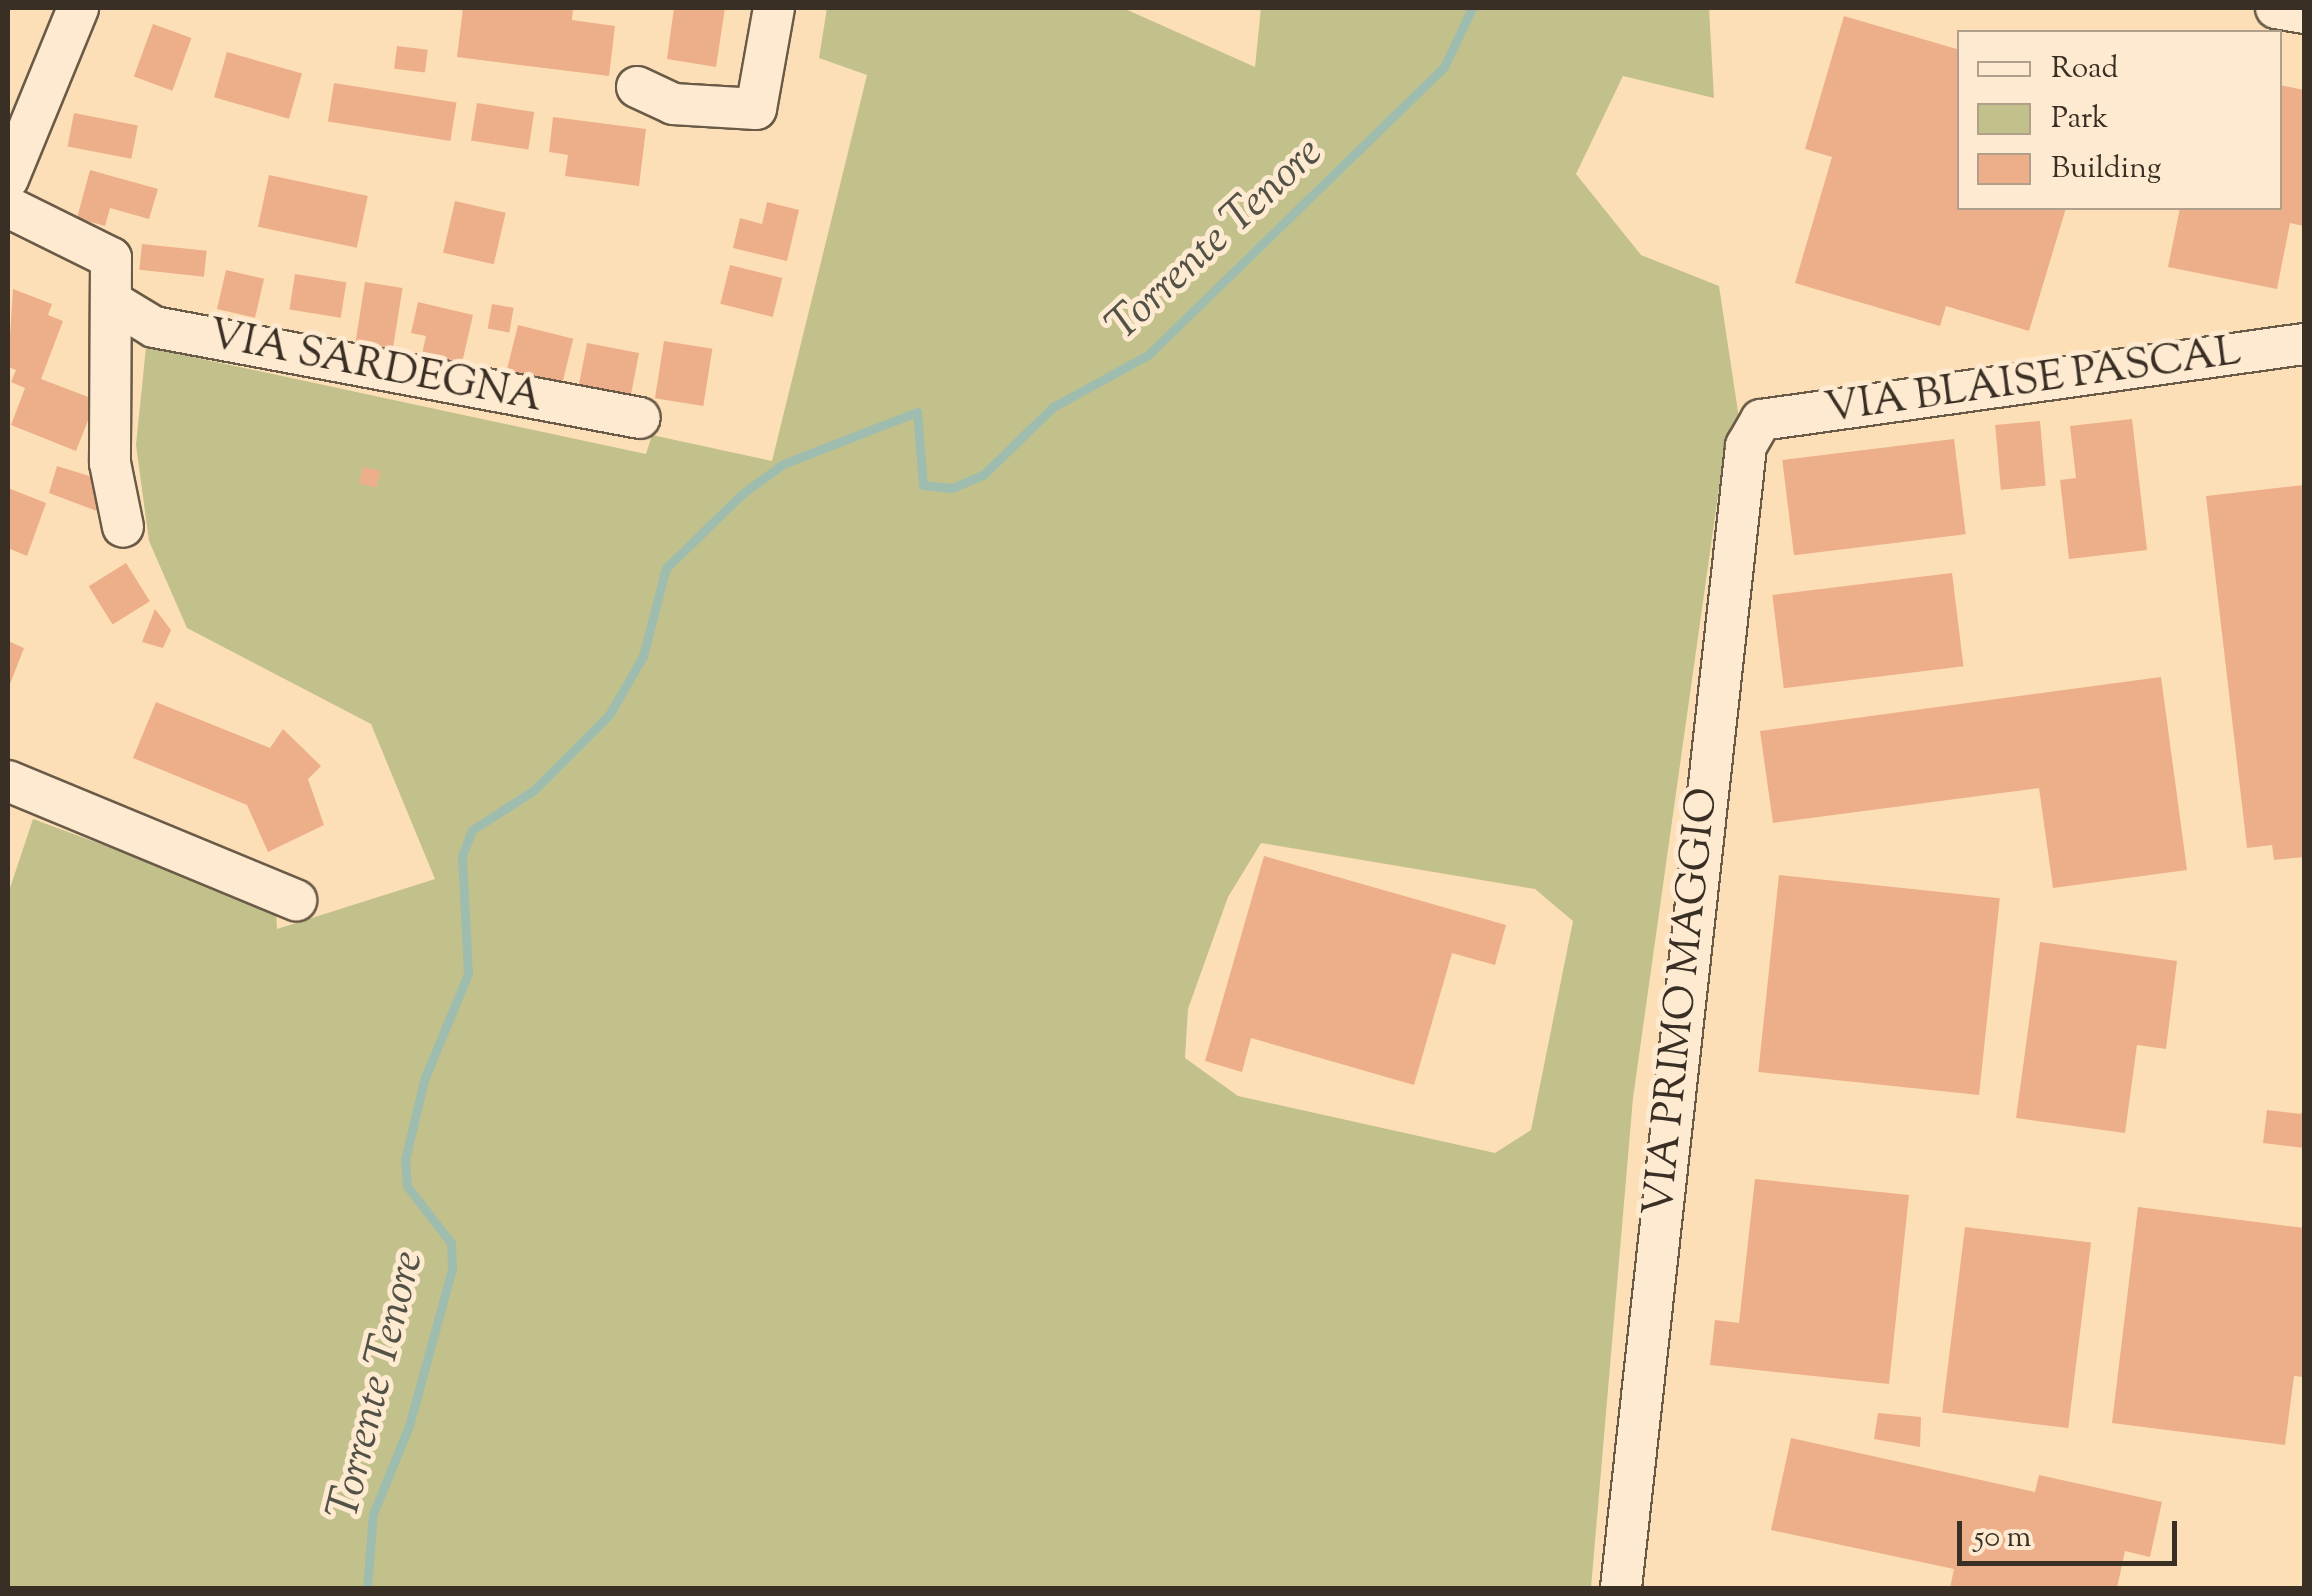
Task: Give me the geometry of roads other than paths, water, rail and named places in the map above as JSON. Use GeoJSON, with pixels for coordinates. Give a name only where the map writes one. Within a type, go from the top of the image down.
{"type":"FeatureCollection","features":[{"type":"Feature","properties":{"kind":"street"},"geometry":{"type":"LineString","coordinates":[[8,179],[78,8]]}},
{"type":"Feature","properties":{"kind":"street"},"geometry":{"type":"LineString","coordinates":[[637,86],[674,104],[756,109],[774,8]]}},
{"type":"Feature","properties":{"kind":"street"},"geometry":{"type":"LineString","coordinates":[[2276,8],[2304,13]]}},
{"type":"Feature","properties":{"kind":"street"},"geometry":{"type":"LineString","coordinates":[[8,207],[111,258],[116,304],[110,463],[123,526]]}},
{"type":"Feature","properties":{"kind":"street","name":"VIA SARDEGNA"},"geometry":{"type":"LineString","coordinates":[[116,304],[154,327],[640,418]]}},
{"type":"Feature","properties":{"kind":"street","name":"VIA BLAISE PASCAL"},"geometry":{"type":"LineString","coordinates":[[1761,420],[2304,344]]}},
{"type":"Feature","properties":{"kind":"street","name":"VIA PRIMO MAGGIO"},"geometry":{"type":"LineString","coordinates":[[1621,1588],[1740,468],[1761,420]]}},
{"type":"Feature","properties":{"kind":"street"},"geometry":{"type":"LineString","coordinates":[[8,781],[296,900]]}},
{"type":"Feature","properties":{"kind":"waterway","name":"Torrente Tenore"},"geometry":{"type":"LineString","coordinates":[[367,1588],[373,1514],[409,1426],[452,1269],[451,1243],[407,1186],[405,1160],[424,1080],[468,974],[462,856],[472,830],[534,790],[609,715],[643,656],[666,568],[742,494],[783,464],[917,412],[923,485],[952,488],[983,475],[1053,407],[1148,355],[1444,67],[1472,8]]}}]}
